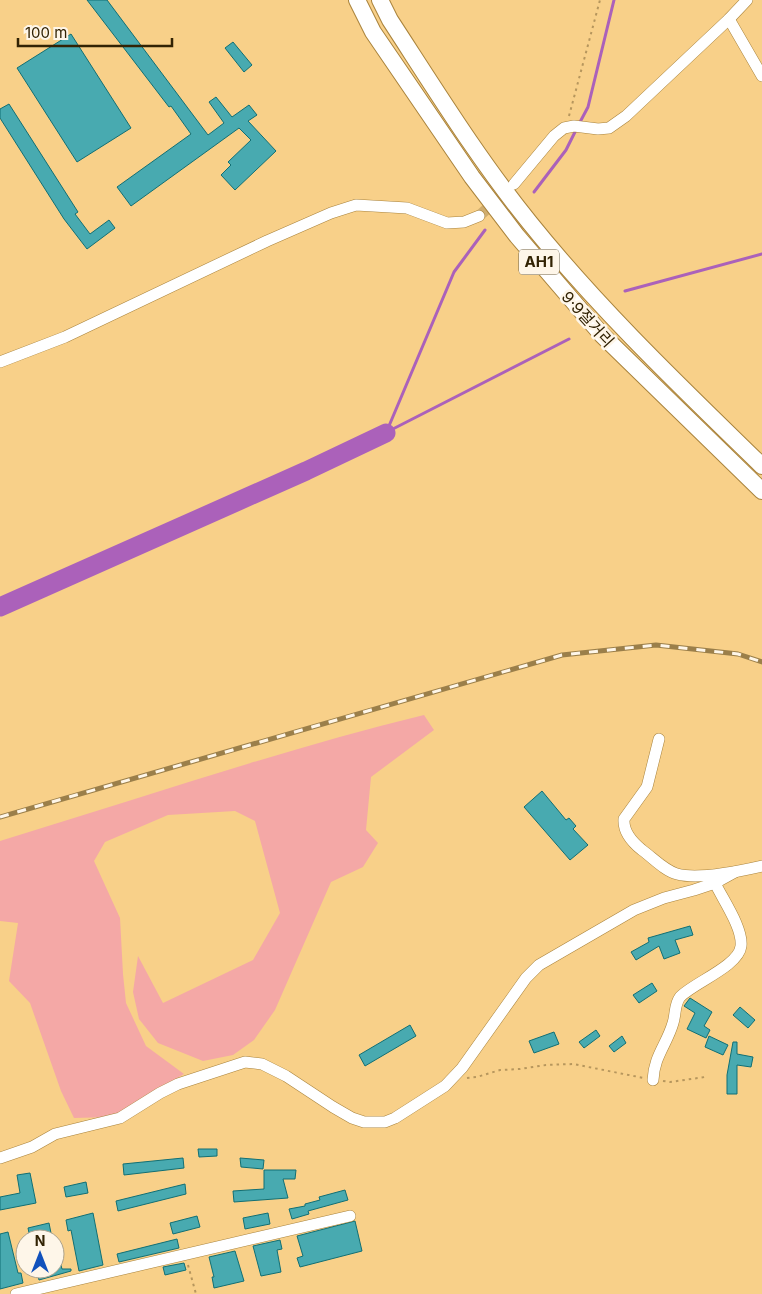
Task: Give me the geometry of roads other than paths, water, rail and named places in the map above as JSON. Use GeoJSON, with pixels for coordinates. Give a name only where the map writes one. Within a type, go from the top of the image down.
{"type":"FeatureCollection","features":[{"type":"Feature","properties":{"kind":"highway","name":"9·9절거리"},"geometry":{"type":"LineString","coordinates":[[357,0],[378,40],[472,177],[516,236],[602,335],[762,491]]}},
{"type":"Feature","properties":{"kind":"highway","name":"9·9절거리"},"geometry":{"type":"LineString","coordinates":[[380,0],[390,20],[485,165],[566,267],[618,323],[762,466]]}},
{"type":"Feature","properties":{"kind":"street"},"geometry":{"type":"LineString","coordinates":[[514,184],[554,136],[575,128],[609,128],[618,122],[747,0]]}},
{"type":"Feature","properties":{"kind":"street"},"geometry":{"type":"LineString","coordinates":[[729,19],[762,76]]}},
{"type":"Feature","properties":{"kind":"street"},"geometry":{"type":"LineString","coordinates":[[0,362],[65,337],[276,237],[331,213],[356,205],[407,208],[447,223],[464,222],[479,216]]}},
{"type":"Feature","properties":{"kind":"street"},"geometry":{"type":"LineString","coordinates":[[660,739],[647,787],[624,819],[623,825],[627,834],[636,845],[677,874],[708,875],[762,866]]}},
{"type":"Feature","properties":{"kind":"street"},"geometry":{"type":"LineString","coordinates":[[0,1158],[32,1147],[55,1134],[120,1118],[178,1084],[245,1062],[262,1064],[286,1076],[352,1118],[374,1123],[385,1122],[395,1118],[445,1086],[462,1068],[526,978],[539,965],[634,910],[664,898],[715,883],[735,872]]}},
{"type":"Feature","properties":{"kind":"street"},"geometry":{"type":"LineString","coordinates":[[653,1080],[654,1067],[673,1023],[676,1004],[689,990],[725,967],[739,952],[741,947],[738,930],[715,883]]}},
{"type":"Feature","properties":{"kind":"street"},"geometry":{"type":"LineString","coordinates":[[16,1294],[350,1216]]}},
{"type":"Feature","properties":{"kind":"waterway"},"geometry":{"type":"LineString","coordinates":[[579,124],[588,107],[614,0]]}},
{"type":"Feature","properties":{"kind":"waterway"},"geometry":{"type":"LineString","coordinates":[[534,192],[566,150],[576,130]]}},
{"type":"Feature","properties":{"kind":"waterway"},"geometry":{"type":"LineString","coordinates":[[386,433],[454,272],[485,230]]}},
{"type":"Feature","properties":{"kind":"waterway"},"geometry":{"type":"LineString","coordinates":[[625,291],[762,254]]}},
{"type":"Feature","properties":{"kind":"waterway"},"geometry":{"type":"LineString","coordinates":[[387,432],[569,339]]}},
{"type":"Feature","properties":{"kind":"waterway"},"geometry":{"type":"LineString","coordinates":[[0,607],[306,471],[386,433]]}},
{"type":"Feature","properties":{"kind":"tunnel"},"geometry":{"type":"LineString","coordinates":[[479,216],[511,187]]}},
{"type":"Feature","properties":{"kind":"railway"},"geometry":{"type":"LineString","coordinates":[[0,817],[562,655],[656,645],[738,654],[762,662]]}}]}
